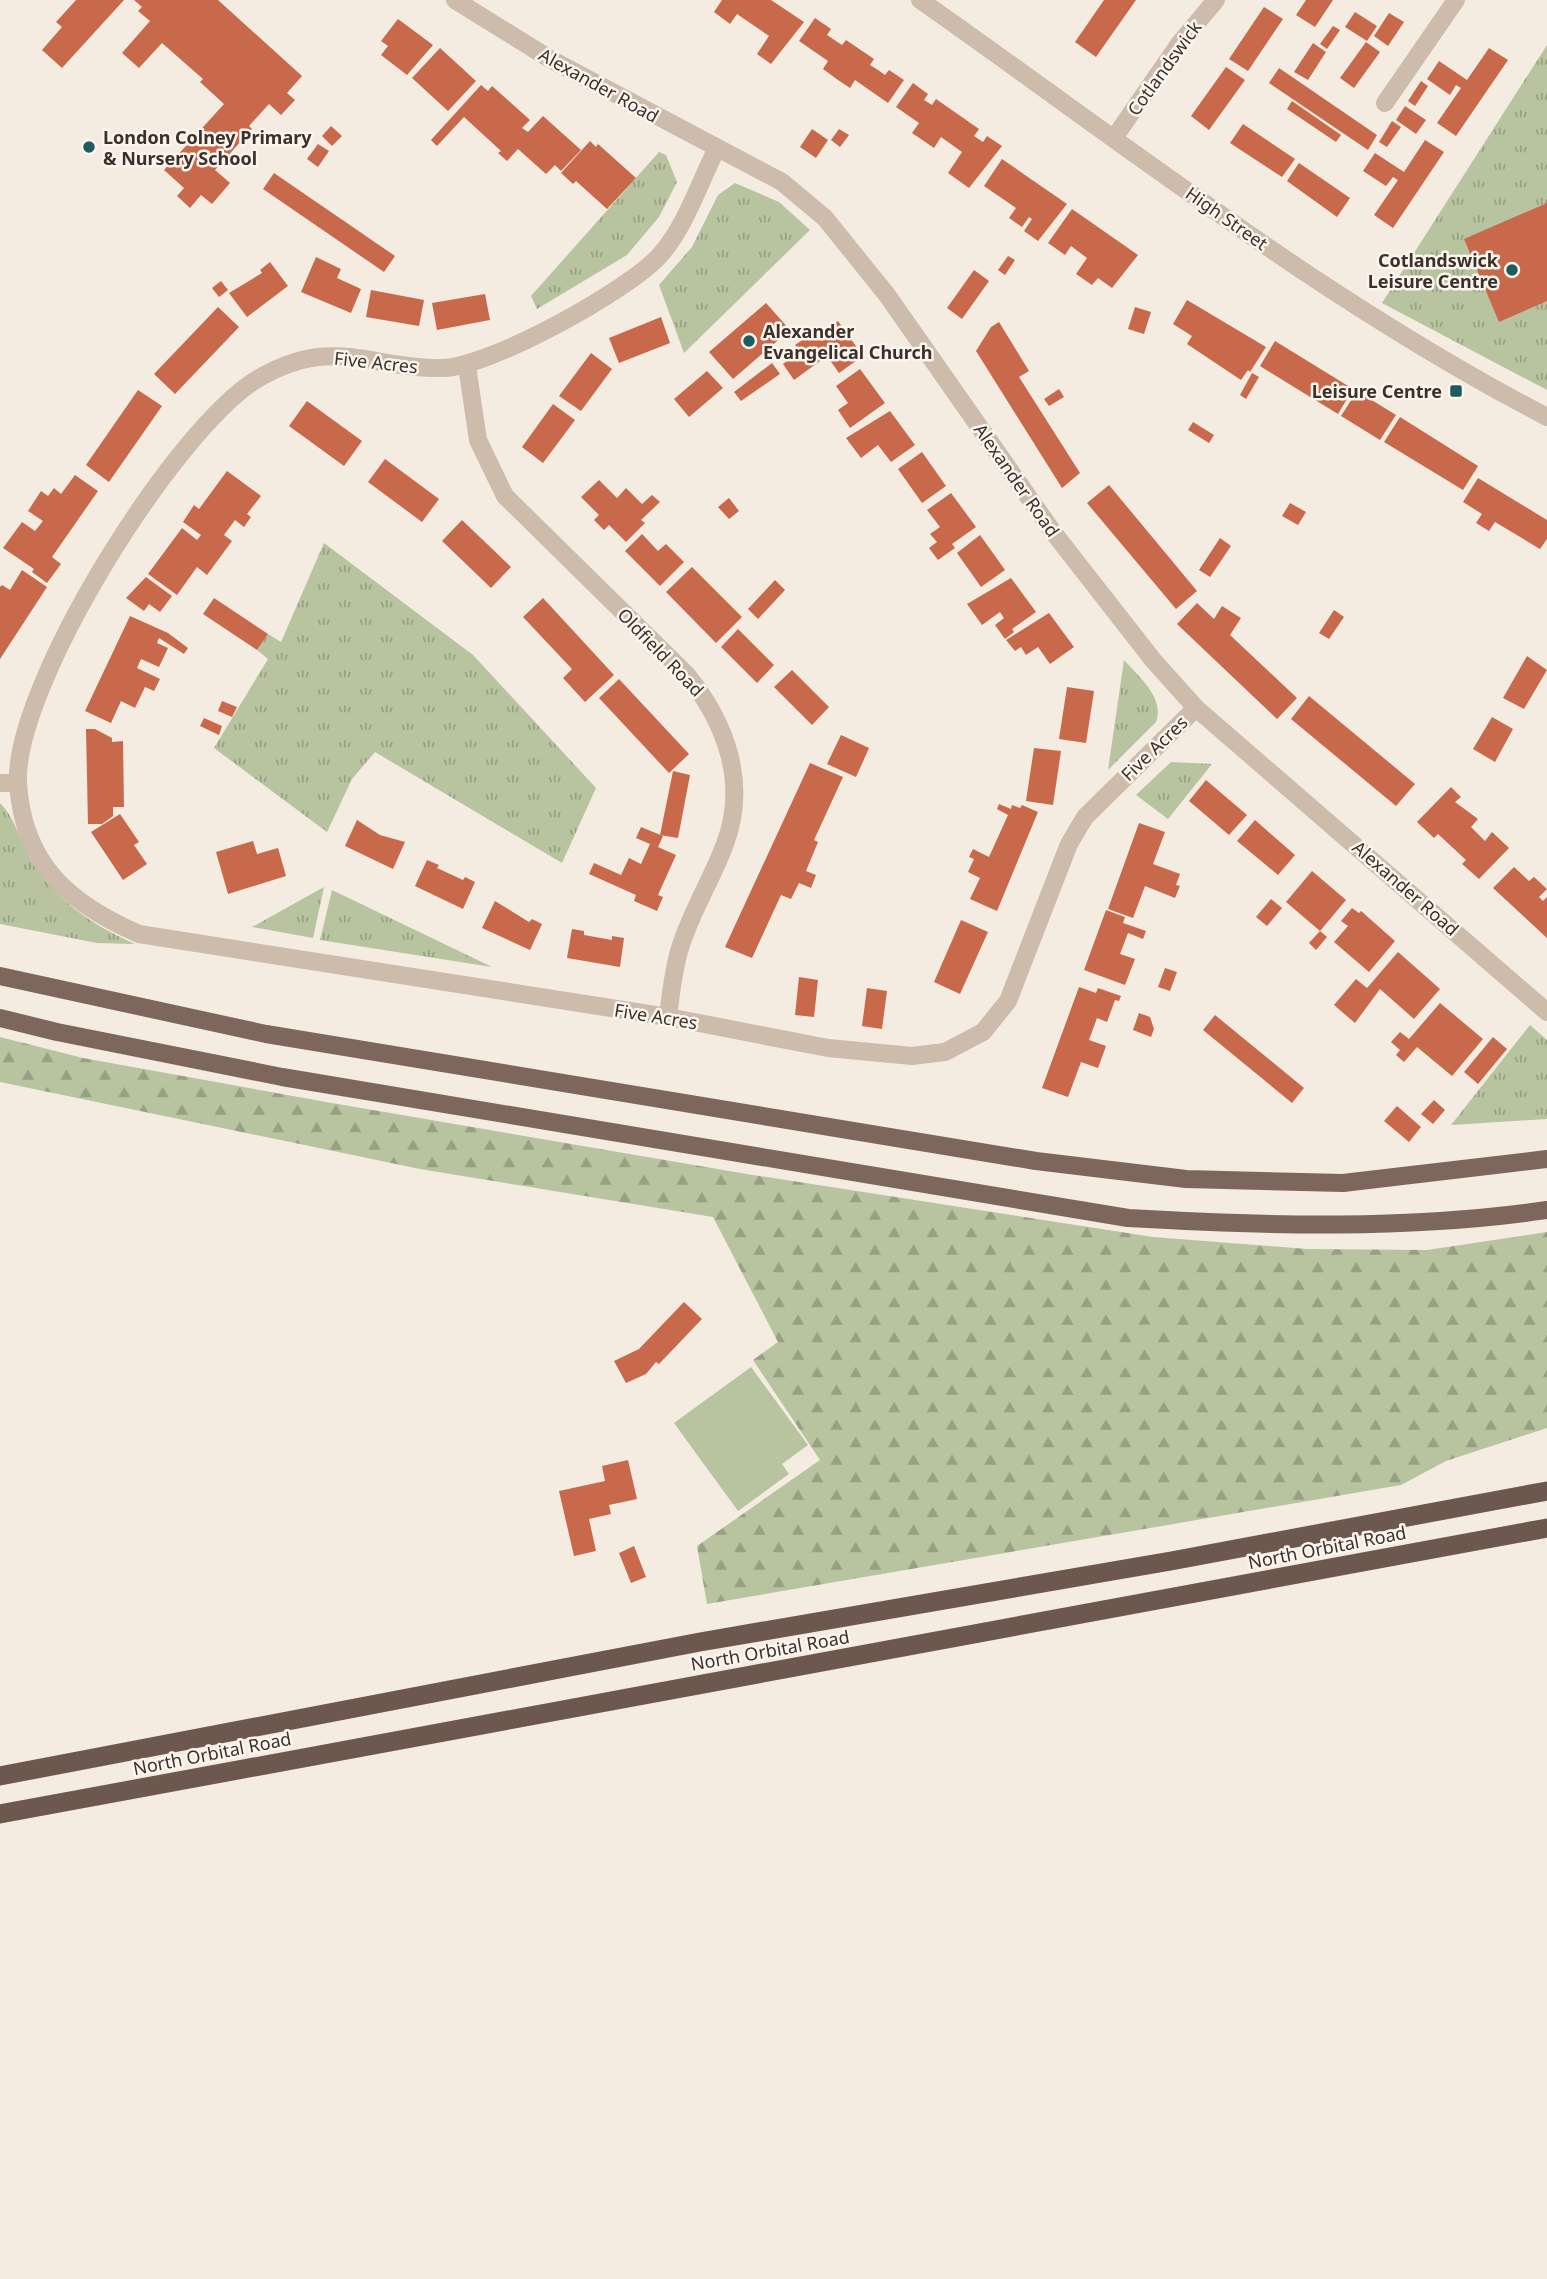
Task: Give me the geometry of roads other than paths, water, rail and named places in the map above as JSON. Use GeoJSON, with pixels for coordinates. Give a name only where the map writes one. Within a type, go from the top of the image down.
{"type":"FeatureCollection","features":[{"type":"Feature","properties":{"kind":"highway","name":"North Orbital Road"},"geometry":{"type":"LineString","coordinates":[[0,1776],[700,1642],[1171,1561],[1547,1491]]}},
{"type":"Feature","properties":{"kind":"highway","name":"North Orbital Road"},"geometry":{"type":"LineString","coordinates":[[0,1814],[1547,1528]]}},
{"type":"Feature","properties":{"kind":"main road"},"geometry":{"type":"LineString","coordinates":[[0,976],[266,1034],[1037,1161],[1186,1179],[1343,1183],[1547,1158]]}},
{"type":"Feature","properties":{"kind":"main road"},"geometry":{"type":"LineString","coordinates":[[0,1018],[282,1077],[1128,1218],[1248,1225],[1386,1223],[1547,1210]]}},
{"type":"Feature","properties":{"kind":"street","name":"Alexander Road"},"geometry":{"type":"LineString","coordinates":[[455,0],[550,60],[716,150],[782,182],[825,218],[849,244],[1053,532],[1153,660],[1196,708],[1547,1012]]}},
{"type":"Feature","properties":{"kind":"street","name":"High Street"},"geometry":{"type":"LineString","coordinates":[[920,0],[1363,310],[1477,381],[1547,417]]}},
{"type":"Feature","properties":{"kind":"street","name":"Cotlandswick"},"geometry":{"type":"LineString","coordinates":[[1114,138],[1179,44],[1216,0]]}},
{"type":"Feature","properties":{"kind":"street"},"geometry":{"type":"LineString","coordinates":[[1385,103],[1456,0]]}},
{"type":"Feature","properties":{"kind":"street","name":"Five Acres"},"geometry":{"type":"LineString","coordinates":[[716,150],[675,233],[660,255],[640,273],[531,337],[498,355],[467,366],[424,367],[334,355],[283,367],[233,397],[175,461],[88,590],[34,707],[9,783],[44,864],[62,887],[75,901],[102,918],[139,934],[668,1017],[828,1048],[912,1056],[945,1052],[983,1032],[1008,1001],[1069,844],[1085,817],[1196,708]]}},
{"type":"Feature","properties":{"kind":"street","name":"Oldfield Road"},"geometry":{"type":"LineString","coordinates":[[467,366],[478,440],[505,496],[687,675],[709,702],[729,750],[734,804],[726,842],[681,945],[672,975],[668,1017]]}},
{"type":"Feature","properties":{"kind":"place","name":"London Colney Primary & Nursery School"},"geometry":{"type":"Point","coordinates":[89,147]}},
{"type":"Feature","properties":{"kind":"place","name":"Cotlandswick Leisure Centre"},"geometry":{"type":"Point","coordinates":[1512,270]}},
{"type":"Feature","properties":{"kind":"place","name":"Alexander Evangelical Church"},"geometry":{"type":"Point","coordinates":[749,341]}},
{"type":"Feature","properties":{"kind":"place","name":"Leisure Centre"},"geometry":{"type":"Point","coordinates":[1456,391]}}]}
